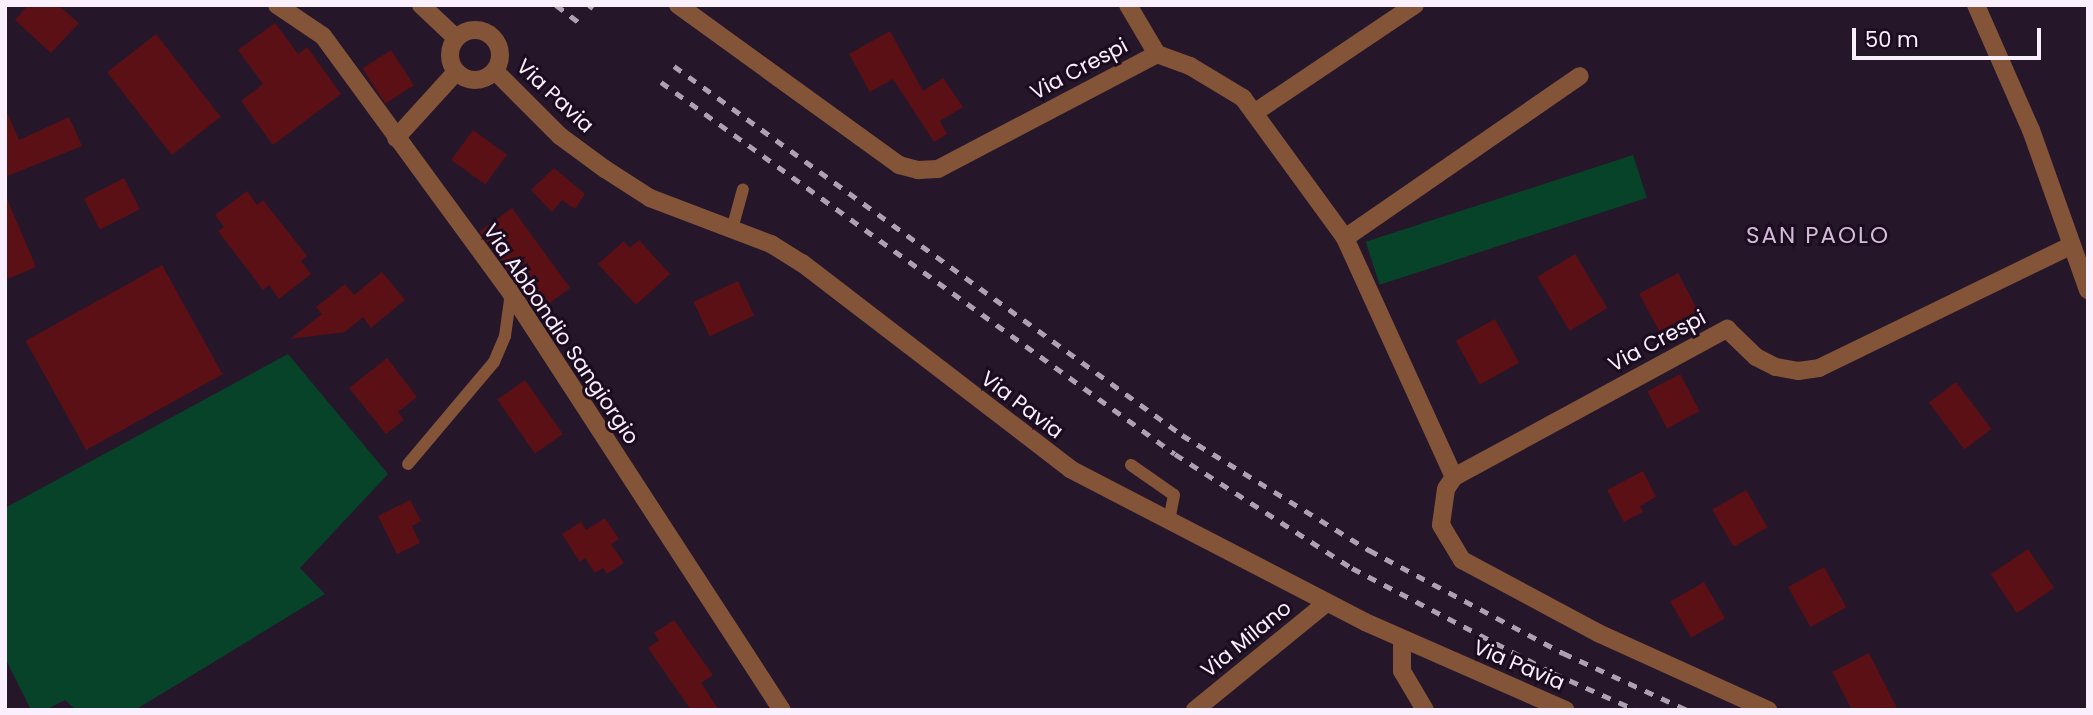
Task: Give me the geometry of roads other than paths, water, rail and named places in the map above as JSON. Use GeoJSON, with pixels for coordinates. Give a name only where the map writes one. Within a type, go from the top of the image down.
{"type":"FeatureCollection","features":[{"type":"Feature","properties":{"kind":"street","name":"Via Abbondio Sangiorgio"},"geometry":{"type":"LineString","coordinates":[[277,5],[323,36],[511,293],[782,710]]}},
{"type":"Feature","properties":{"kind":"street"},"geometry":{"type":"LineString","coordinates":[[421,5],[456,38]]}},
{"type":"Feature","properties":{"kind":"street","name":"Via Crespi"},"geometry":{"type":"LineString","coordinates":[[678,5],[899,165],[918,170],[938,169],[1157,54],[1190,66],[1243,98],[1345,238],[1454,477],[1727,329],[1756,357],[1776,367],[1798,371],[1819,368],[2070,246]]}},
{"type":"Feature","properties":{"kind":"street"},"geometry":{"type":"LineString","coordinates":[[1128,5],[1157,54]]}},
{"type":"Feature","properties":{"kind":"street"},"geometry":{"type":"LineString","coordinates":[[1254,113],[1415,5]]}},
{"type":"Feature","properties":{"kind":"street"},"geometry":{"type":"LineString","coordinates":[[1976,5],[2031,130],[2070,246],[2088,290]]}},
{"type":"Feature","properties":{"kind":"street"},"geometry":{"type":"LineString","coordinates":[[466,31],[488,32],[500,51],[496,72],[475,80],[456,72],[450,55],[456,38],[466,31]]}},
{"type":"Feature","properties":{"kind":"street"},"geometry":{"type":"LineString","coordinates":[[396,138],[456,72]]}},
{"type":"Feature","properties":{"kind":"street","name":"Via Pavia"},"geometry":{"type":"LineString","coordinates":[[496,72],[560,136],[605,169],[650,198],[732,229],[802,263],[1070,469],[1326,603],[1565,710]]}},
{"type":"Feature","properties":{"kind":"street"},"geometry":{"type":"LineString","coordinates":[[1345,238],[1580,76]]}},
{"type":"Feature","properties":{"kind":"street"},"geometry":{"type":"LineString","coordinates":[[1454,477],[1446,489],[1441,526],[1462,559],[1598,633],[1768,710]]}},
{"type":"Feature","properties":{"kind":"street","name":"Via Milano"},"geometry":{"type":"LineString","coordinates":[[1195,710],[1326,603]]}},
{"type":"Feature","properties":{"kind":"street"},"geometry":{"type":"LineString","coordinates":[[1402,639],[1402,671],[1425,710]]}},
{"type":"Feature","properties":{"kind":"lane"},"geometry":{"type":"LineString","coordinates":[[732,229],[743,188]]}},
{"type":"Feature","properties":{"kind":"lane"},"geometry":{"type":"LineString","coordinates":[[408,464],[494,362],[505,336],[511,293]]}},
{"type":"Feature","properties":{"kind":"lane"},"geometry":{"type":"LineString","coordinates":[[1131,466],[1174,495],[1169,521]]}},
{"type":"Feature","properties":{"kind":"railway"},"geometry":{"type":"LineString","coordinates":[[556,5],[581,24]]}},
{"type":"Feature","properties":{"kind":"railway"},"geometry":{"type":"LineString","coordinates":[[589,5],[593,8]]}},
{"type":"Feature","properties":{"kind":"railway"},"geometry":{"type":"LineString","coordinates":[[674,66],[1182,435],[1369,550],[1563,653],[1687,710]]}},
{"type":"Feature","properties":{"kind":"railway"},"geometry":{"type":"LineString","coordinates":[[661,82],[1175,454],[1352,568],[1553,673],[1636,710]]}},
{"type":"Feature","properties":{"kind":"district","name":"SAN PAOLO"},"geometry":{"type":"Point","coordinates":[1818,235]}}]}
